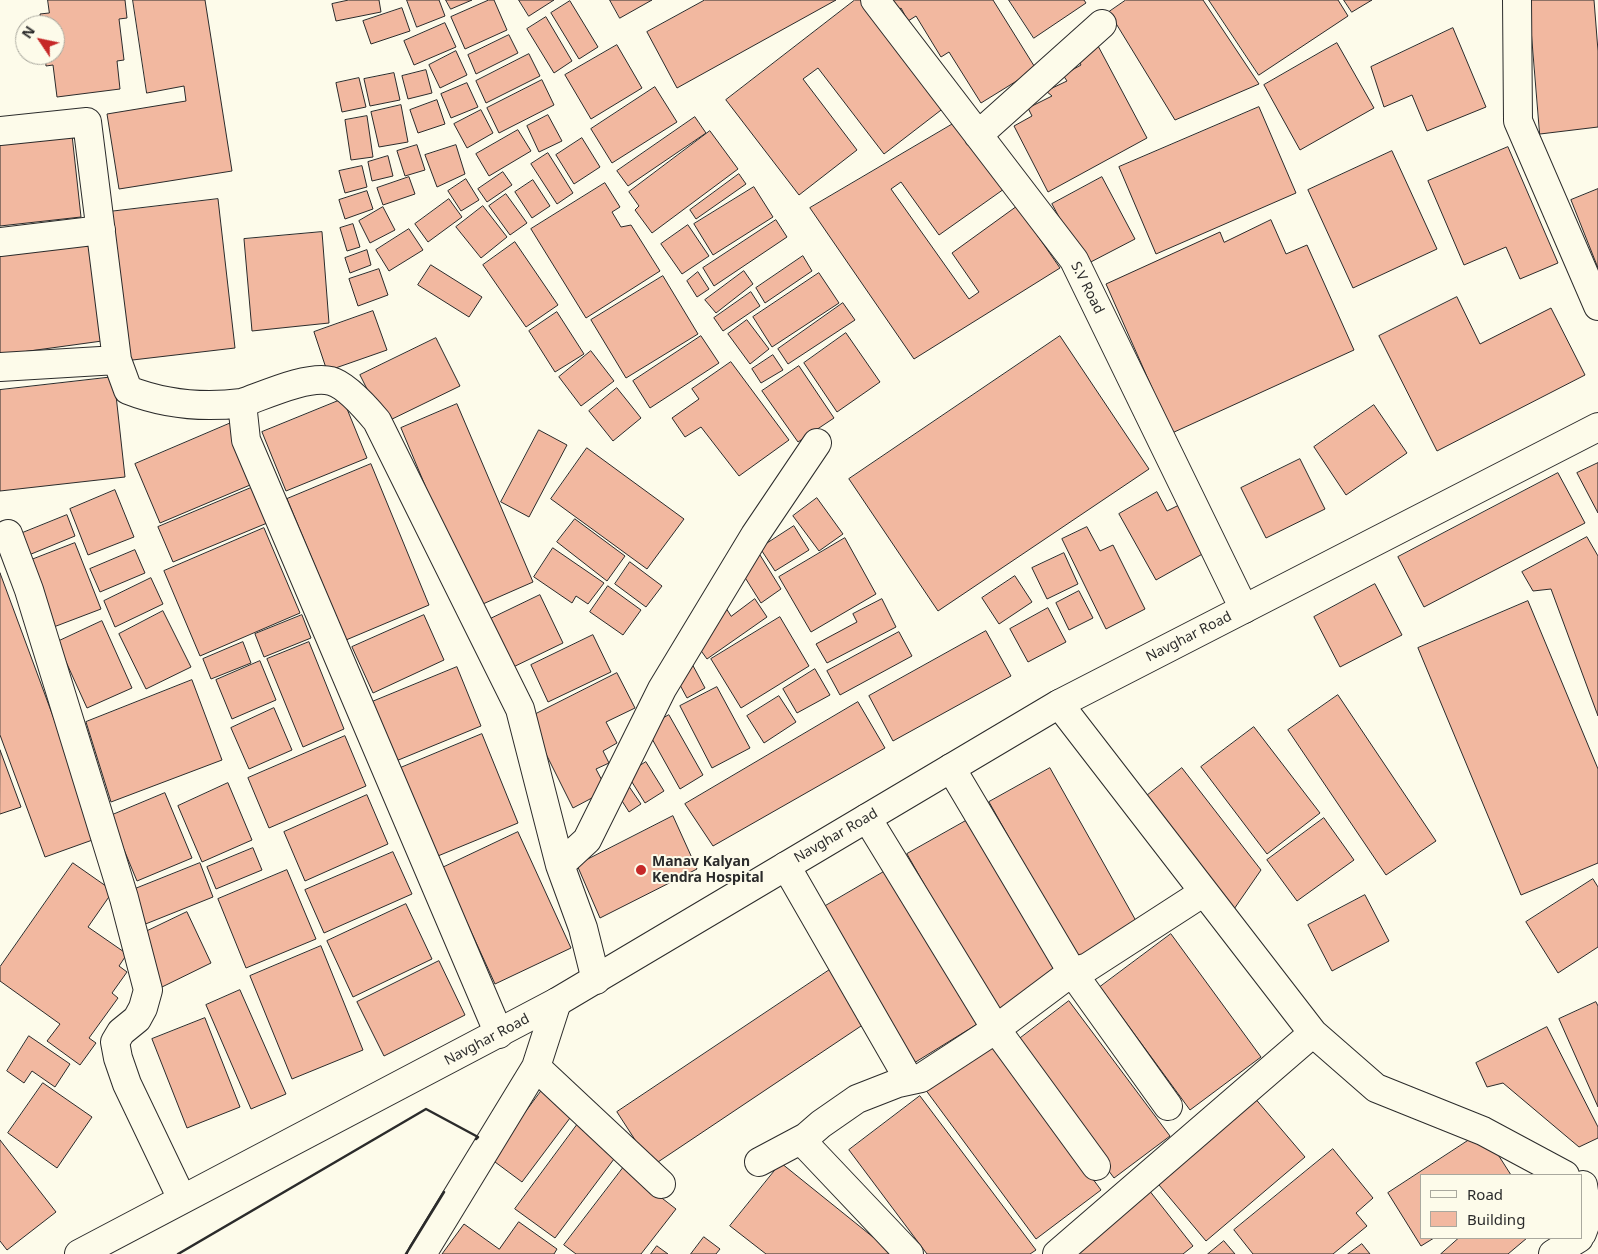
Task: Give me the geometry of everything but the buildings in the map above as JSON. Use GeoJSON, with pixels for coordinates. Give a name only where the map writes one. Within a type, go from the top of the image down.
{"type":"FeatureCollection","features":[{"type":"Feature","properties":{"kind":"street","name":"S.V Road"},"geometry":{"type":"LineString","coordinates":[[875,0],[1074,260],[1244,609]]}},
{"type":"Feature","properties":{"kind":"street"},"geometry":{"type":"LineString","coordinates":[[1517,0],[1518,121],[1598,306]]}},
{"type":"Feature","properties":{"kind":"street"},"geometry":{"type":"LineString","coordinates":[[978,135],[1102,24]]}},
{"type":"Feature","properties":{"kind":"street"},"geometry":{"type":"LineString","coordinates":[[0,132],[87,122],[117,360],[128,390],[149,398],[192,405],[223,406],[242,403],[310,380],[332,381],[356,398],[377,420],[520,710],[560,865],[583,928],[596,980]]}},
{"type":"Feature","properties":{"kind":"street"},"geometry":{"type":"LineString","coordinates":[[0,242],[101,230]]}},
{"type":"Feature","properties":{"kind":"street"},"geometry":{"type":"LineString","coordinates":[[0,367],[117,360]]}},
{"type":"Feature","properties":{"kind":"street"},"geometry":{"type":"LineString","coordinates":[[242,403],[246,440],[499,1034]]}},
{"type":"Feature","properties":{"kind":"street","name":"Navghar Road"},"geometry":{"type":"LineString","coordinates":[[79,1254],[499,1034],[596,980],[1059,704],[1598,427]]}},
{"type":"Feature","properties":{"kind":"street"},"geometry":{"type":"LineString","coordinates":[[560,865],[587,840],[662,690],[755,535],[817,442]]}},
{"type":"Feature","properties":{"kind":"street"},"geometry":{"type":"LineString","coordinates":[[8,534],[29,590],[121,889],[148,990],[138,1019],[121,1032],[115,1042],[118,1058],[127,1084],[182,1199]]}},
{"type":"Feature","properties":{"kind":"street"},"geometry":{"type":"LineString","coordinates":[[1059,704],[1313,1033],[1376,1088],[1483,1131],[1570,1174]]}},
{"type":"Feature","properties":{"kind":"street"},"geometry":{"type":"LineString","coordinates":[[951,768],[1072,972],[1168,1106]]}},
{"type":"Feature","properties":{"kind":"street"},"geometry":{"type":"LineString","coordinates":[[867,818],[996,1028],[1096,1166]]}},
{"type":"Feature","properties":{"kind":"street"},"geometry":{"type":"LineString","coordinates":[[786,866],[909,1080]]}},
{"type":"Feature","properties":{"kind":"street"},"geometry":{"type":"LineString","coordinates":[[759,1162],[802,1140],[857,1099],[909,1080],[921,1078],[996,1028],[1072,972],[1088,967],[1204,892]]}},
{"type":"Feature","properties":{"kind":"street"},"geometry":{"type":"LineString","coordinates":[[422,1254],[536,1067],[556,1002]]}},
{"type":"Feature","properties":{"kind":"street"},"geometry":{"type":"LineString","coordinates":[[1057,1254],[1313,1033]]}},
{"type":"Feature","properties":{"kind":"street"},"geometry":{"type":"LineString","coordinates":[[536,1067],[661,1184]]}},
{"type":"Feature","properties":{"kind":"street"},"geometry":{"type":"LineString","coordinates":[[802,1140],[909,1254]]}},
{"type":"Feature","properties":{"kind":"street"},"geometry":{"type":"LineString","coordinates":[[1583,1186],[1588,1217],[1583,1230]]}},
{"type":"Feature","properties":{"kind":"street"},"geometry":{"type":"LineString","coordinates":[[1553,1254],[1577,1239]]}},
{"type":"Feature","properties":{"kind":"wall"},"geometry":{"type":"LineString","coordinates":[[178,1254],[426,1109],[478,1137],[476,1139]]}},
{"type":"Feature","properties":{"kind":"wall"},"geometry":{"type":"LineString","coordinates":[[406,1254],[444,1192]]}},
{"type":"Feature","properties":{"kind":"place","name":"Manav Kalyan Kendra Hospital"},"geometry":{"type":"Point","coordinates":[641,870]}}]}
